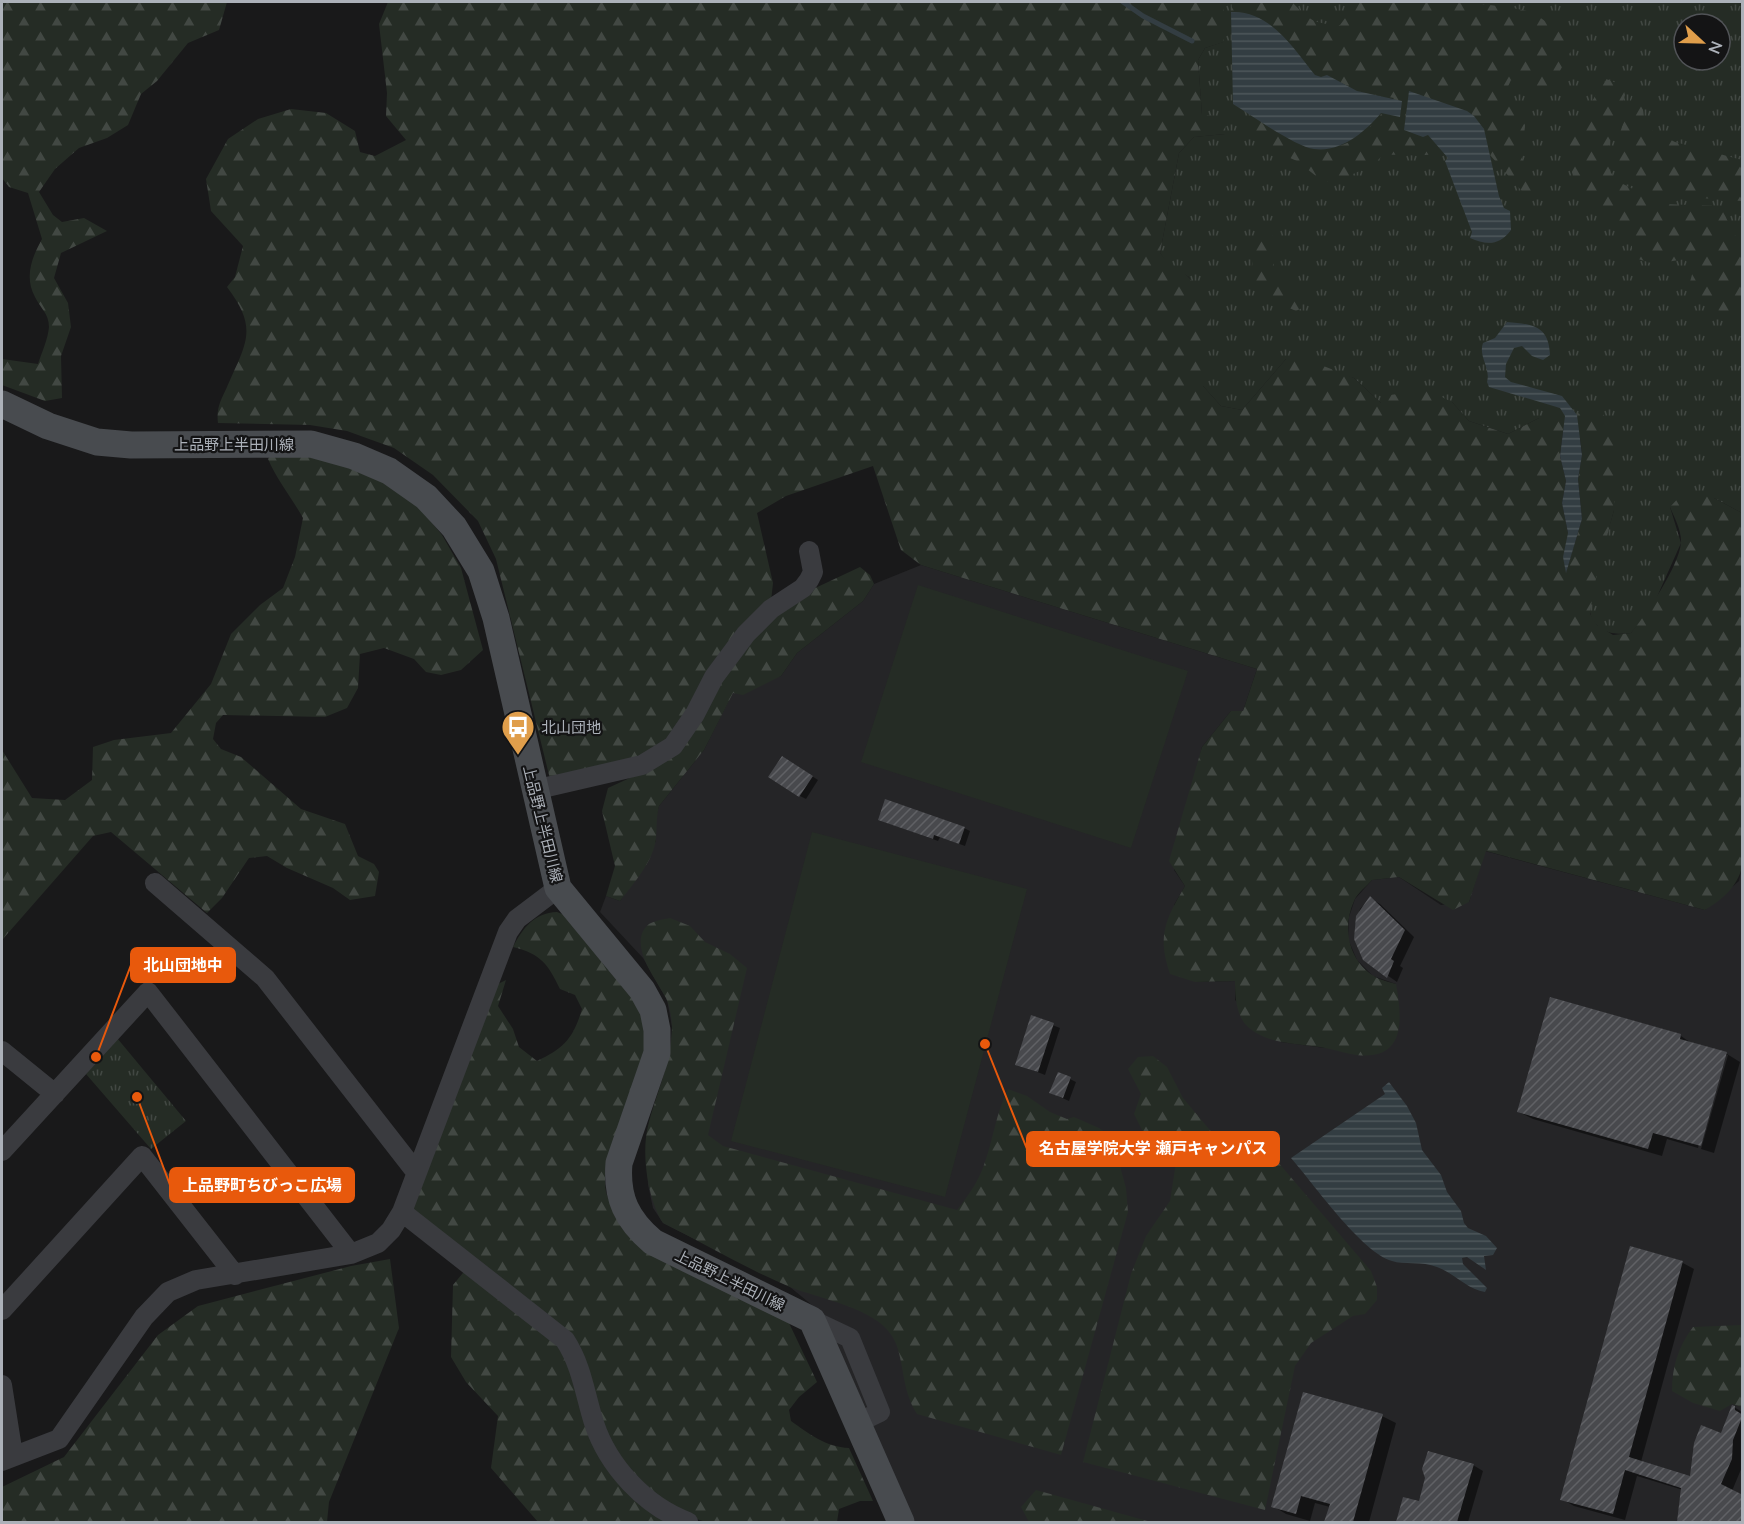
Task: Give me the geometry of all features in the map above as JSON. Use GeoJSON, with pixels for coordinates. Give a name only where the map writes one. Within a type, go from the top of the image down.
{"type":"FeatureCollection","features":[{"type":"Feature","properties":{"kind":"street","name":"上品野上半田川線"},"geometry":{"type":"LineString","coordinates":[[2,404],[48,426],[97,442],[131,445],[311,444],[354,456],[389,471],[426,496],[454,527],[481,571],[496,618],[558,888],[642,990],[652,1010],[657,1030],[657,1053],[619,1163],[620,1196],[626,1213],[638,1229],[653,1242],[812,1320],[901,1522]]}},
{"type":"Feature","properties":{"kind":"street"},"geometry":{"type":"LineString","coordinates":[[534,790],[642,765],[673,746],[696,714],[714,677],[739,642],[771,609],[809,580],[813,572],[809,551]]}},
{"type":"Feature","properties":{"kind":"street"},"geometry":{"type":"LineString","coordinates":[[155,883],[265,978],[416,1172]]}},
{"type":"Feature","properties":{"kind":"street"},"geometry":{"type":"LineString","coordinates":[[2,1385],[7,1458],[59,1439],[144,1317],[168,1292],[196,1280],[351,1254],[378,1243],[391,1230],[402,1212],[508,932],[517,919],[558,888]]}},
{"type":"Feature","properties":{"kind":"street"},"geometry":{"type":"LineString","coordinates":[[2,1151],[148,992],[351,1254]]}},
{"type":"Feature","properties":{"kind":"street"},"geometry":{"type":"LineString","coordinates":[[2,1051],[55,1094]]}},
{"type":"Feature","properties":{"kind":"street"},"geometry":{"type":"LineString","coordinates":[[2,1310],[142,1156],[235,1275]]}},
{"type":"Feature","properties":{"kind":"street"},"geometry":{"type":"LineString","coordinates":[[402,1212],[565,1340],[577,1358],[594,1422],[606,1453],[636,1488],[688,1522]]}},
{"type":"Feature","properties":{"kind":"shaded area"},"geometry":{"type":"Polygon","coordinates":[[[1231,12],[1245,13],[1269,24],[1289,43],[1315,75],[1321,77],[1327,75],[1357,91],[1402,101],[1400,117],[1381,113],[1352,139],[1334,148],[1306,147],[1274,130],[1233,104],[1231,12]]]}},
{"type":"Feature","properties":{"kind":"shaded area"},"geometry":{"type":"Polygon","coordinates":[[[1409,91],[1467,111],[1484,129],[1499,196],[1504,208],[1510,211],[1511,230],[1502,239],[1487,243],[1470,238],[1472,232],[1445,161],[1448,158],[1428,135],[1423,137],[1404,130],[1409,91]]]}},
{"type":"Feature","properties":{"kind":"shaded area"},"geometry":{"type":"Polygon","coordinates":[[[1507,322],[1538,328],[1547,338],[1550,355],[1543,360],[1532,356],[1522,346],[1514,348],[1506,364],[1505,377],[1511,382],[1562,396],[1577,415],[1582,455],[1578,479],[1582,519],[1566,573],[1563,557],[1568,533],[1562,503],[1566,481],[1560,456],[1565,416],[1560,408],[1489,387],[1482,353],[1483,343],[1495,338],[1507,322]]]}},
{"type":"Feature","properties":{"kind":"shaded area"},"geometry":{"type":"Polygon","coordinates":[[[921,565],[1257,669],[1243,711],[1231,711],[1202,747],[1174,870],[1185,886],[1174,905],[1195,982],[1235,981],[1235,1000],[1281,1042],[1325,1048],[1396,984],[1373,976],[1357,960],[1348,939],[1349,917],[1355,899],[1372,880],[1399,877],[1441,905],[1469,902],[1485,851],[1705,910],[1739,881],[1742,867],[1742,1522],[913,1522],[813,1306],[790,1287],[663,1223],[653,1208],[648,1185],[646,1138],[669,1059],[672,1027],[667,1000],[643,958],[600,912],[606,896],[620,901],[656,841],[656,817],[659,806],[704,750],[733,692],[781,676],[797,653],[863,601],[874,584],[921,565]]]}},
{"type":"Feature","properties":{"kind":"shaded area"},"geometry":{"type":"Polygon","coordinates":[[[1389,1082],[1407,1106],[1416,1123],[1422,1150],[1441,1175],[1447,1192],[1461,1211],[1464,1223],[1468,1228],[1486,1236],[1497,1248],[1493,1255],[1484,1256],[1486,1270],[1467,1257],[1462,1258],[1463,1264],[1487,1288],[1485,1292],[1473,1288],[1437,1267],[1392,1261],[1380,1255],[1353,1231],[1291,1158],[1385,1094],[1382,1088],[1389,1082]]]}},
{"type":"Feature","properties":{"kind":"green space"},"geometry":{"type":"Polygon","coordinates":[[[2,2],[227,2],[219,30],[188,43],[157,81],[141,94],[128,125],[107,138],[79,148],[55,169],[39,192],[53,215],[62,222],[84,218],[107,231],[61,253],[54,278],[68,303],[71,327],[61,356],[62,398],[45,401],[2,385],[2,359],[38,364],[49,327],[48,318],[35,297],[30,282],[32,260],[42,239],[28,193],[9,187],[2,178],[2,2]]]}},
{"type":"Feature","properties":{"kind":"green space"},"geometry":{"type":"Polygon","coordinates":[[[388,2],[1224,2],[1224,42],[1205,48],[1198,60],[1202,115],[1226,117],[1225,134],[1194,137],[1179,153],[1160,253],[1188,277],[1208,303],[1211,321],[1203,386],[1221,406],[1242,410],[1286,359],[1298,356],[1354,378],[1381,403],[1390,395],[1427,390],[1452,402],[1469,421],[1508,434],[1539,418],[1565,416],[1560,456],[1566,481],[1562,503],[1568,533],[1566,572],[1582,519],[1578,479],[1582,454],[1577,415],[1588,403],[1600,411],[1615,428],[1618,446],[1614,510],[1594,585],[1590,614],[1597,625],[1613,635],[1631,633],[1653,603],[1668,577],[1681,543],[1679,529],[1670,507],[1685,491],[1714,498],[1742,513],[1742,867],[1737,881],[1723,897],[1705,910],[1486,851],[1469,902],[1453,910],[1399,877],[1372,880],[1354,901],[1348,921],[1348,932],[1353,952],[1365,969],[1376,977],[1396,984],[1399,1023],[1393,1044],[1385,1051],[1373,1055],[1356,1055],[1320,1047],[1280,1042],[1262,1036],[1246,1025],[1240,1015],[1235,981],[1195,982],[1170,974],[1164,949],[1168,919],[1185,886],[1169,861],[1202,747],[1231,711],[1243,711],[1257,669],[921,565],[901,550],[873,466],[786,496],[757,513],[773,583],[771,601],[671,737],[642,756],[550,779],[496,559],[478,521],[433,475],[394,448],[347,431],[310,425],[218,423],[220,404],[240,359],[246,336],[243,314],[227,287],[235,277],[243,246],[211,211],[206,179],[228,139],[258,119],[291,109],[326,113],[355,131],[360,152],[375,156],[406,140],[386,116],[387,93],[379,24],[388,2]]]}},
{"type":"Feature","properties":{"kind":"green space"},"geometry":{"type":"Polygon","coordinates":[[[1224,2],[1742,2],[1742,513],[1714,498],[1670,507],[1681,543],[1652,608],[1631,633],[1620,634],[1603,630],[1591,616],[1594,581],[1614,510],[1581,438],[1539,418],[1508,434],[1469,421],[1452,402],[1381,403],[1354,378],[1286,359],[1242,410],[1221,406],[1203,386],[1203,365],[1210,319],[1189,277],[1169,265],[1160,253],[1179,153],[1194,137],[1225,134],[1202,115],[1198,60],[1205,48],[1223,42],[1224,2]]]}},
{"type":"Feature","properties":{"kind":"green space"},"geometry":{"type":"Polygon","coordinates":[[[1232,2],[1292,2],[1313,20],[1324,24],[1340,25],[1357,2],[1422,2],[1497,6],[1533,13],[1543,19],[1571,39],[1572,49],[1541,105],[1525,85],[1511,80],[1505,93],[1525,125],[1522,160],[1529,180],[1542,192],[1527,197],[1490,155],[1484,129],[1410,91],[1404,129],[1428,134],[1439,147],[1438,152],[1420,155],[1383,155],[1373,165],[1333,183],[1321,180],[1297,161],[1258,144],[1247,134],[1254,117],[1307,145],[1320,148],[1334,147],[1364,133],[1394,98],[1357,91],[1328,76],[1315,75],[1289,43],[1269,24],[1245,13],[1231,12],[1232,2]]]}},
{"type":"Feature","properties":{"kind":"green space"},"geometry":{"type":"Polygon","coordinates":[[[1606,79],[1622,85],[1625,95],[1606,154],[1611,173],[1621,183],[1663,204],[1719,206],[1742,244],[1742,312],[1724,312],[1712,308],[1695,296],[1688,289],[1693,271],[1685,259],[1654,264],[1632,257],[1632,241],[1593,207],[1582,193],[1571,170],[1565,144],[1606,79]]]}},
{"type":"Feature","properties":{"kind":"green space"},"geometry":{"type":"Polygon","coordinates":[[[1633,95],[1642,100],[1645,127],[1675,142],[1742,160],[1742,201],[1659,195],[1618,170],[1612,156],[1633,95]]]}},
{"type":"Feature","properties":{"kind":"green space"},"geometry":{"type":"Polygon","coordinates":[[[1268,230],[1273,235],[1274,275],[1297,297],[1302,308],[1296,311],[1269,298],[1255,285],[1252,276],[1254,253],[1258,237],[1268,230]]]}},
{"type":"Feature","properties":{"kind":"green space"},"geometry":{"type":"Polygon","coordinates":[[[272,454],[313,454],[385,481],[418,506],[442,535],[461,568],[483,650],[461,670],[441,675],[426,672],[414,659],[384,648],[360,654],[358,688],[347,708],[325,717],[223,715],[216,723],[213,739],[221,749],[241,757],[301,809],[345,824],[358,856],[374,864],[379,872],[375,896],[350,900],[333,888],[287,868],[267,856],[249,858],[222,898],[207,913],[111,832],[93,836],[2,940],[2,750],[32,798],[65,800],[92,780],[93,747],[114,740],[171,733],[211,684],[231,634],[260,605],[283,588],[295,557],[303,518],[268,459],[272,454]]]}},
{"type":"Feature","properties":{"kind":"green space"},"geometry":{"type":"Polygon","coordinates":[[[860,567],[870,575],[874,584],[863,601],[797,653],[781,676],[743,695],[733,693],[704,750],[659,806],[654,848],[642,872],[620,901],[606,896],[615,866],[602,811],[608,788],[658,765],[726,670],[772,617],[811,590],[860,567]]]}},
{"type":"Feature","properties":{"kind":"green space"},"geometry":{"type":"Polygon","coordinates":[[[918,585],[1188,671],[1131,848],[861,762],[918,585]]]}},
{"type":"Feature","properties":{"kind":"green space"},"geometry":{"type":"Polygon","coordinates":[[[812,832],[1027,889],[945,1197],[731,1141],[812,832]]]}},
{"type":"Feature","properties":{"kind":"green space"},"geometry":{"type":"Polygon","coordinates":[[[557,912],[572,918],[614,968],[633,995],[644,1023],[645,1044],[642,1066],[617,1132],[606,1173],[606,1192],[615,1214],[789,1323],[817,1382],[799,1397],[789,1410],[791,1421],[825,1442],[849,1448],[873,1501],[860,1501],[839,1509],[837,1522],[706,1522],[684,1515],[642,1486],[608,1444],[582,1358],[410,1207],[498,984],[506,980],[498,1006],[513,1029],[519,1047],[537,1061],[561,1047],[575,1028],[582,1009],[575,995],[560,989],[552,973],[537,957],[513,947],[530,923],[542,915],[557,912]]]}},
{"type":"Feature","properties":{"kind":"green space"},"geometry":{"type":"Polygon","coordinates":[[[670,918],[690,926],[705,942],[730,954],[747,968],[708,1135],[723,1146],[957,1210],[982,1171],[1000,1107],[1008,1089],[1027,1096],[1050,1112],[1067,1119],[1074,1117],[1099,1128],[1112,1137],[1126,1188],[1128,1212],[1061,1455],[917,1414],[908,1394],[896,1344],[884,1326],[860,1311],[774,1280],[663,1223],[650,1190],[645,1150],[648,1126],[669,1054],[672,1021],[667,1001],[642,951],[641,941],[643,932],[649,924],[670,918]]]}},
{"type":"Feature","properties":{"kind":"green space"},"geometry":{"type":"Polygon","coordinates":[[[117,1038],[186,1121],[151,1149],[86,1074],[117,1038]]]}},
{"type":"Feature","properties":{"kind":"green space"},"geometry":{"type":"Polygon","coordinates":[[[1153,1056],[1167,1067],[1183,1098],[1214,1135],[1229,1145],[1271,1154],[1371,1271],[1377,1287],[1377,1300],[1365,1314],[1353,1316],[1311,1343],[1295,1366],[1265,1510],[1083,1462],[1131,1274],[1146,1236],[1170,1201],[1177,1156],[1162,1139],[1144,1134],[1134,1114],[1141,1094],[1128,1069],[1138,1057],[1153,1056]]]}},
{"type":"Feature","properties":{"kind":"green space"},"geometry":{"type":"Polygon","coordinates":[[[390,1259],[399,1328],[329,1502],[327,1522],[2,1522],[2,1487],[64,1457],[158,1335],[198,1306],[351,1266],[390,1259]]]}},
{"type":"Feature","properties":{"kind":"green space"},"geometry":{"type":"Polygon","coordinates":[[[467,1268],[560,1342],[592,1432],[676,1522],[538,1522],[491,1468],[498,1416],[466,1382],[451,1357],[453,1285],[467,1268]]]}},
{"type":"Feature","properties":{"kind":"green space"},"geometry":{"type":"Polygon","coordinates":[[[1742,1325],[1742,1407],[1732,1404],[1720,1411],[1693,1403],[1672,1391],[1677,1358],[1683,1342],[1693,1327],[1742,1325]]]}},
{"type":"Feature","properties":{"kind":"green space"},"geometry":{"type":"Polygon","coordinates":[[[1036,1490],[1151,1522],[1029,1522],[1021,1507],[1036,1490]]]}},
{"type":"Feature","properties":{"kind":"building"},"geometry":{"type":"Polygon","coordinates":[[[782,756],[813,776],[799,797],[768,777],[782,756]]]}},
{"type":"Feature","properties":{"kind":"building"},"geometry":{"type":"Polygon","coordinates":[[[885,799],[965,827],[959,844],[934,835],[933,839],[878,820],[885,799]]]}},
{"type":"Feature","properties":{"kind":"building"},"geometry":{"type":"Polygon","coordinates":[[[1370,896],[1405,930],[1391,959],[1394,961],[1387,978],[1363,960],[1354,939],[1356,916],[1370,896]]]}},
{"type":"Feature","properties":{"kind":"building"},"geometry":{"type":"Polygon","coordinates":[[[1550,997],[1681,1034],[1680,1039],[1727,1052],[1701,1146],[1653,1133],[1648,1149],[1517,1112],[1550,997]]]}},
{"type":"Feature","properties":{"kind":"building"},"geometry":{"type":"Polygon","coordinates":[[[1031,1015],[1054,1023],[1038,1072],[1015,1065],[1031,1015]]]}},
{"type":"Feature","properties":{"kind":"building"},"geometry":{"type":"Polygon","coordinates":[[[1058,1072],[1071,1077],[1063,1098],[1049,1093],[1058,1072]]]}},
{"type":"Feature","properties":{"kind":"building"},"geometry":{"type":"Polygon","coordinates":[[[1630,1246],[1683,1261],[1629,1457],[1690,1476],[1694,1443],[1701,1425],[1721,1433],[1732,1405],[1735,1406],[1735,1410],[1743,1415],[1733,1440],[1732,1459],[1721,1484],[1743,1495],[1743,1522],[1677,1522],[1681,1488],[1625,1470],[1613,1514],[1560,1500],[1630,1246]]]}},
{"type":"Feature","properties":{"kind":"building"},"geometry":{"type":"Polygon","coordinates":[[[1303,1392],[1383,1414],[1353,1522],[1324,1522],[1330,1504],[1301,1496],[1296,1514],[1271,1507],[1303,1392]]]}},
{"type":"Feature","properties":{"kind":"building"},"geometry":{"type":"Polygon","coordinates":[[[1428,1451],[1474,1464],[1457,1522],[1396,1522],[1403,1497],[1419,1501],[1425,1478],[1422,1469],[1428,1451]]]}},
{"type":"Feature","properties":{"kind":"waterway"},"geometry":{"type":"LineString","coordinates":[[1123,2],[1143,16],[1192,41]]}},
{"type":"Feature","properties":{"kind":"place","name":"北山団地"},"geometry":{"type":"Point","coordinates":[518,756]}},
{"type":"Feature","properties":{"kind":"place","name":"名古屋学院大学 瀬戸キャンパス"},"geometry":{"type":"Point","coordinates":[985,1044]}},
{"type":"Feature","properties":{"kind":"place","name":"北山団地中"},"geometry":{"type":"Point","coordinates":[96,1057]}},
{"type":"Feature","properties":{"kind":"place","name":"上品野町ちびっこ広場"},"geometry":{"type":"Point","coordinates":[137,1097]}}]}
